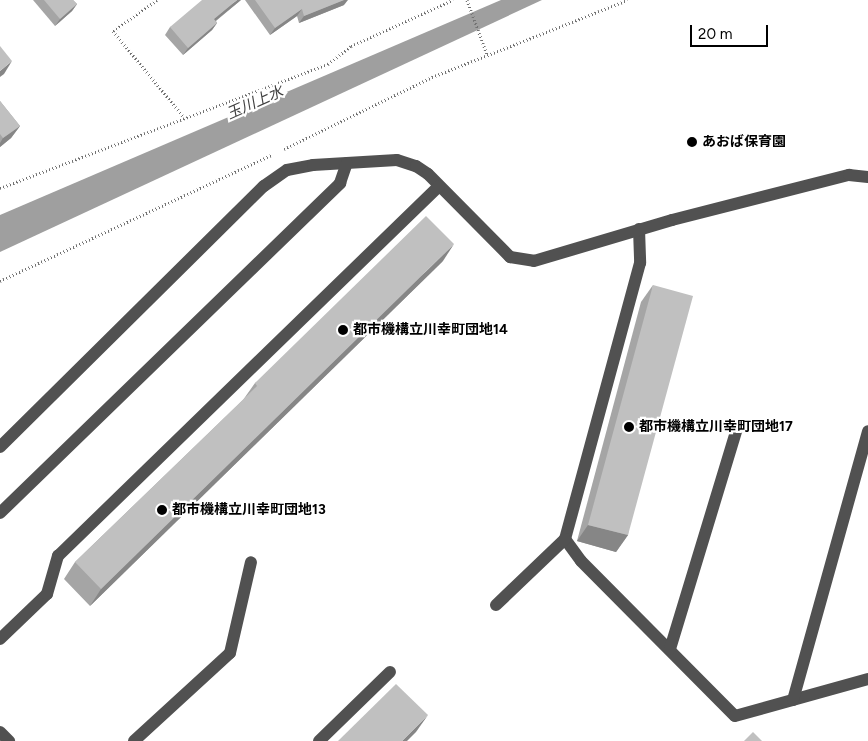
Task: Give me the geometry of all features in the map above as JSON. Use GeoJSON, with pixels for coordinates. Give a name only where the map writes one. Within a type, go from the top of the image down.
{"type":"FeatureCollection","features":[{"type":"Feature","properties":{"kind":"street"},"geometry":{"type":"LineString","coordinates":[[0,447],[264,186],[286,170],[313,165],[397,160],[416,166],[428,174],[510,257],[534,261],[639,229],[849,175],[868,177]]}},
{"type":"Feature","properties":{"kind":"street"},"geometry":{"type":"LineString","coordinates":[[0,513],[340,183],[347,163]]}},
{"type":"Feature","properties":{"kind":"street"},"geometry":{"type":"LineString","coordinates":[[0,639],[47,594],[58,556],[439,186]]}},
{"type":"Feature","properties":{"kind":"street"},"geometry":{"type":"LineString","coordinates":[[496,605],[565,539],[640,263],[639,229]]}},
{"type":"Feature","properties":{"kind":"street"},"geometry":{"type":"LineString","coordinates":[[670,649],[738,425]]}},
{"type":"Feature","properties":{"kind":"street"},"geometry":{"type":"LineString","coordinates":[[793,700],[868,431]]}},
{"type":"Feature","properties":{"kind":"street"},"geometry":{"type":"LineString","coordinates":[[565,539],[581,561],[735,716],[868,679]]}},
{"type":"Feature","properties":{"kind":"street"},"geometry":{"type":"LineString","coordinates":[[134,741],[230,653],[251,562]]}},
{"type":"Feature","properties":{"kind":"street"},"geometry":{"type":"LineString","coordinates":[[319,741],[390,672]]}},
{"type":"Feature","properties":{"kind":"street"},"geometry":{"type":"LineString","coordinates":[[0,732],[9,741]]}},
{"type":"Feature","properties":{"kind":"path"},"geometry":{"type":"LineString","coordinates":[[157,0],[113,31],[184,117]]}},
{"type":"Feature","properties":{"kind":"path"},"geometry":{"type":"LineString","coordinates":[[0,188],[328,64],[351,46],[453,0]]}},
{"type":"Feature","properties":{"kind":"path"},"geometry":{"type":"LineString","coordinates":[[467,0],[487,54]]}},
{"type":"Feature","properties":{"kind":"path"},"geometry":{"type":"LineString","coordinates":[[0,280],[114,230],[432,77],[627,0]]}},
{"type":"Feature","properties":{"kind":"shaded area"},"geometry":{"type":"Polygon","coordinates":[[[501,0],[542,0],[0,252],[0,215],[501,0]]]}},
{"type":"Feature","properties":{"kind":"building"},"geometry":{"type":"Polygon","coordinates":[[[44,0],[73,0],[77,4],[60,19],[44,0]]]}},
{"type":"Feature","properties":{"kind":"building"},"geometry":{"type":"Polygon","coordinates":[[[202,0],[237,0],[214,19],[217,23],[188,48],[170,27],[202,0]]]}},
{"type":"Feature","properties":{"kind":"building"},"geometry":{"type":"Polygon","coordinates":[[[255,0],[344,0],[304,16],[302,9],[275,28],[255,0]]]}},
{"type":"Feature","properties":{"kind":"building"},"geometry":{"type":"Polygon","coordinates":[[[0,46],[12,61],[0,71],[0,46]]]}},
{"type":"Feature","properties":{"kind":"building"},"geometry":{"type":"Polygon","coordinates":[[[0,101],[20,126],[3,138],[0,134],[0,101]]]}},
{"type":"Feature","properties":{"kind":"building"},"geometry":{"type":"Polygon","coordinates":[[[426,216],[454,244],[101,589],[75,562],[257,386],[255,383],[426,216]]]}},
{"type":"Feature","properties":{"kind":"building","name":"都市機構立川幸町団地17"},"geometry":{"type":"Polygon","coordinates":[[[653,285],[693,296],[628,535],[588,525],[653,285]]]}},
{"type":"Feature","properties":{"kind":"building"},"geometry":{"type":"Polygon","coordinates":[[[396,684],[428,715],[402,741],[338,741],[396,684]]]}},
{"type":"Feature","properties":{"kind":"building"},"geometry":{"type":"Polygon","coordinates":[[[753,732],[762,741],[744,741],[753,732]]]}},
{"type":"Feature","properties":{"kind":"place","name":"あおば保育園"},"geometry":{"type":"Point","coordinates":[692,142]}},
{"type":"Feature","properties":{"kind":"place","name":"都市機構立川幸町団地14"},"geometry":{"type":"Point","coordinates":[343,330]}},
{"type":"Feature","properties":{"kind":"place","name":"都市機構立川幸町団地17"},"geometry":{"type":"Point","coordinates":[629,427]}},
{"type":"Feature","properties":{"kind":"place","name":"都市機構立川幸町団地13"},"geometry":{"type":"Point","coordinates":[162,510]}},
{"type":"Feature","properties":{"kind":"water label","name":"玉川上水"},"geometry":{"type":"Point","coordinates":[255,103]}}]}
